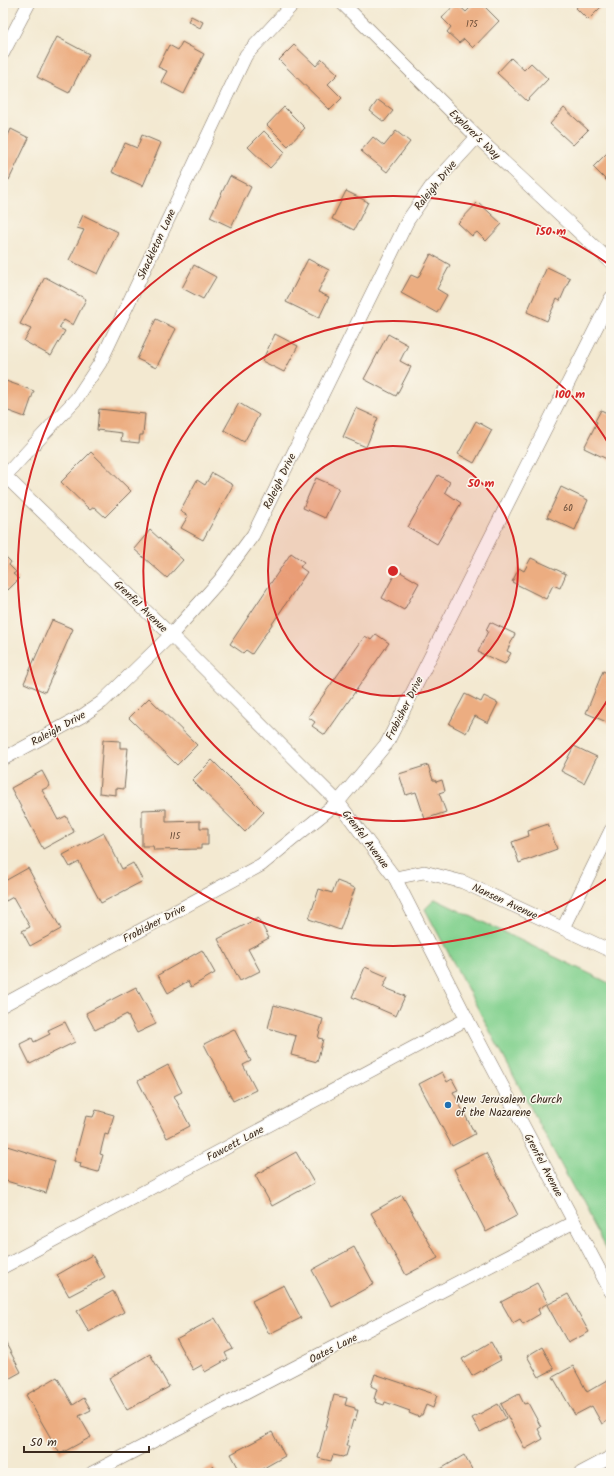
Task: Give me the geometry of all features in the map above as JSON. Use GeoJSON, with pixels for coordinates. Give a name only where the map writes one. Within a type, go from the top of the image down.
{"type":"FeatureCollection","features":[{"type":"Feature","properties":{"kind":"street"},"geometry":{"type":"LineString","coordinates":[[3,53],[28,3]]}},
{"type":"Feature","properties":{"kind":"street","name":"Shackleton Lane"},"geometry":{"type":"LineString","coordinates":[[4,475],[77,398],[100,363],[246,55],[294,3]]}},
{"type":"Feature","properties":{"kind":"street","name":"Explorer's Way"},"geometry":{"type":"LineString","coordinates":[[342,3],[477,137],[611,262]]}},
{"type":"Feature","properties":{"kind":"street","name":"Raleigh Drive"},"geometry":{"type":"LineString","coordinates":[[3,759],[82,716],[102,702],[171,635],[220,580],[253,535],[408,220],[431,187],[477,137]]}},
{"type":"Feature","properties":{"kind":"street","name":"Frobisher Drive"},"geometry":{"type":"LineString","coordinates":[[3,1005],[261,865],[338,802],[387,743],[611,298]]}},
{"type":"Feature","properties":{"kind":"street","name":"Grenfel Avenue"},"geometry":{"type":"LineString","coordinates":[[4,475],[171,635],[338,802],[395,878],[467,1019],[611,1292]]}},
{"type":"Feature","properties":{"kind":"street"},"geometry":{"type":"LineString","coordinates":[[563,928],[611,830]]}},
{"type":"Feature","properties":{"kind":"street","name":"Nansen Avenue"},"geometry":{"type":"LineString","coordinates":[[395,878],[424,872],[463,882],[611,952]]}},
{"type":"Feature","properties":{"kind":"street","name":"Fawcett Lane"},"geometry":{"type":"LineString","coordinates":[[3,1267],[467,1019]]}},
{"type":"Feature","properties":{"kind":"street","name":"Oates Lane"},"geometry":{"type":"LineString","coordinates":[[92,1473],[574,1222]]}},
{"type":"Feature","properties":{"kind":"street"},"geometry":{"type":"LineString","coordinates":[[581,1473],[611,1457]]}},
{"type":"Feature","properties":{"kind":"green space"},"geometry":{"type":"Polygon","coordinates":[[[435,899],[611,984],[611,1259],[425,909],[435,899]]]}},
{"type":"Feature","properties":{"kind":"building"},"geometry":{"type":"Polygon","coordinates":[[[456,3],[466,12],[475,3],[481,3],[499,21],[473,48],[464,39],[459,43],[447,32],[451,27],[442,18],[456,3]]]}},
{"type":"Feature","properties":{"kind":"building"},"geometry":{"type":"Polygon","coordinates":[[[581,3],[605,3],[588,20],[576,8],[581,3]]]}},
{"type":"Feature","properties":{"kind":"building"},"geometry":{"type":"Polygon","coordinates":[[[191,16],[203,22],[200,28],[188,21],[191,16]]]}},
{"type":"Feature","properties":{"kind":"building"},"geometry":{"type":"Polygon","coordinates":[[[57,37],[89,54],[69,93],[37,77],[57,37]]]}},
{"type":"Feature","properties":{"kind":"building"},"geometry":{"type":"Polygon","coordinates":[[[182,42],[204,54],[184,94],[161,82],[167,71],[158,67],[169,45],[178,50],[182,42]]]}},
{"type":"Feature","properties":{"kind":"building"},"geometry":{"type":"Polygon","coordinates":[[[294,45],[316,66],[322,59],[338,74],[328,84],[342,98],[330,110],[279,60],[294,45]]]}},
{"type":"Feature","properties":{"kind":"building"},"geometry":{"type":"Polygon","coordinates":[[[511,58],[524,70],[531,63],[548,79],[527,101],[497,73],[511,58]]]}},
{"type":"Feature","properties":{"kind":"building"},"geometry":{"type":"Polygon","coordinates":[[[378,100],[393,111],[384,122],[370,111],[378,100]]]}},
{"type":"Feature","properties":{"kind":"building"},"geometry":{"type":"Polygon","coordinates":[[[284,107],[305,128],[288,146],[267,125],[284,107]]]}},
{"type":"Feature","properties":{"kind":"building"},"geometry":{"type":"Polygon","coordinates":[[[564,108],[588,130],[573,145],[550,124],[564,108]]]}},
{"type":"Feature","properties":{"kind":"building"},"geometry":{"type":"Polygon","coordinates":[[[11,129],[29,138],[9,180],[3,177],[3,147],[11,129]]]}},
{"type":"Feature","properties":{"kind":"building"},"geometry":{"type":"Polygon","coordinates":[[[264,131],[285,152],[270,168],[248,147],[264,131]]]}},
{"type":"Feature","properties":{"kind":"building"},"geometry":{"type":"Polygon","coordinates":[[[396,131],[410,142],[387,172],[361,151],[373,137],[384,146],[396,131]]]}},
{"type":"Feature","properties":{"kind":"building"},"geometry":{"type":"Polygon","coordinates":[[[142,135],[161,143],[143,186],[112,172],[125,143],[137,148],[142,135]]]}},
{"type":"Feature","properties":{"kind":"building"},"geometry":{"type":"Polygon","coordinates":[[[611,149],[611,185],[593,167],[611,149]]]}},
{"type":"Feature","properties":{"kind":"building"},"geometry":{"type":"Polygon","coordinates":[[[230,176],[251,187],[231,227],[210,217],[230,176]]]}},
{"type":"Feature","properties":{"kind":"building"},"geometry":{"type":"Polygon","coordinates":[[[346,191],[368,202],[354,230],[332,219],[346,191]]]}},
{"type":"Feature","properties":{"kind":"building"},"geometry":{"type":"Polygon","coordinates":[[[478,202],[502,224],[486,241],[477,232],[472,236],[458,223],[478,202]]]}},
{"type":"Feature","properties":{"kind":"building"},"geometry":{"type":"Polygon","coordinates":[[[83,215],[118,232],[98,274],[69,260],[84,230],[77,228],[83,215]]]}},
{"type":"Feature","properties":{"kind":"building"},"geometry":{"type":"Polygon","coordinates":[[[431,254],[450,265],[437,289],[447,295],[437,313],[401,293],[411,275],[418,278],[431,254]]]}},
{"type":"Feature","properties":{"kind":"building"},"geometry":{"type":"Polygon","coordinates":[[[308,259],[329,270],[318,292],[329,297],[319,318],[286,302],[308,259]]]}},
{"type":"Feature","properties":{"kind":"building"},"geometry":{"type":"Polygon","coordinates":[[[194,265],[216,277],[203,299],[182,288],[194,265]]]}},
{"type":"Feature","properties":{"kind":"building"},"geometry":{"type":"Polygon","coordinates":[[[547,267],[570,278],[560,301],[557,299],[547,321],[527,312],[547,267]]]}},
{"type":"Feature","properties":{"kind":"building"},"geometry":{"type":"Polygon","coordinates":[[[45,277],[86,299],[73,325],[64,320],[59,328],[65,331],[51,356],[24,341],[31,329],[20,324],[45,277]]]}},
{"type":"Feature","properties":{"kind":"building"},"geometry":{"type":"Polygon","coordinates":[[[156,319],[176,329],[156,368],[137,359],[156,319]]]}},
{"type":"Feature","properties":{"kind":"building"},"geometry":{"type":"Polygon","coordinates":[[[275,334],[298,346],[284,372],[262,361],[275,334]]]}},
{"type":"Feature","properties":{"kind":"building"},"geometry":{"type":"Polygon","coordinates":[[[388,334],[408,345],[400,361],[411,367],[396,396],[364,379],[388,334]]]}},
{"type":"Feature","properties":{"kind":"building"},"geometry":{"type":"Polygon","coordinates":[[[3,380],[34,391],[25,417],[3,409],[3,380]]]}},
{"type":"Feature","properties":{"kind":"building"},"geometry":{"type":"Polygon","coordinates":[[[239,403],[259,415],[244,442],[224,430],[239,403]]]}},
{"type":"Feature","properties":{"kind":"building"},"geometry":{"type":"Polygon","coordinates":[[[356,408],[378,418],[366,447],[343,437],[356,408]]]}},
{"type":"Feature","properties":{"kind":"building"},"geometry":{"type":"Polygon","coordinates":[[[99,409],[145,414],[143,435],[140,435],[139,443],[121,441],[122,433],[97,430],[99,409]]]}},
{"type":"Feature","properties":{"kind":"building"},"geometry":{"type":"Polygon","coordinates":[[[601,410],[611,415],[611,461],[584,448],[597,422],[595,421],[601,410]]]}},
{"type":"Feature","properties":{"kind":"building"},"geometry":{"type":"Polygon","coordinates":[[[476,421],[492,430],[474,463],[458,454],[476,421]]]}},
{"type":"Feature","properties":{"kind":"building"},"geometry":{"type":"Polygon","coordinates":[[[91,452],[131,491],[105,517],[94,507],[90,510],[61,482],[91,452]]]}},
{"type":"Feature","properties":{"kind":"building"},"geometry":{"type":"Polygon","coordinates":[[[212,473],[233,485],[203,540],[181,528],[188,516],[180,511],[197,480],[205,485],[212,473]]]}},
{"type":"Feature","properties":{"kind":"building"},"geometry":{"type":"Polygon","coordinates":[[[438,475],[450,482],[445,492],[461,503],[437,544],[408,527],[438,475]]]}},
{"type":"Feature","properties":{"kind":"building"},"geometry":{"type":"Polygon","coordinates":[[[316,478],[339,488],[325,518],[303,508],[316,478]]]}},
{"type":"Feature","properties":{"kind":"building"},"geometry":{"type":"Polygon","coordinates":[[[561,487],[588,500],[575,530],[547,517],[561,487]]]}},
{"type":"Feature","properties":{"kind":"building"},"geometry":{"type":"Polygon","coordinates":[[[150,530],[183,560],[167,578],[134,549],[150,530]]]}},
{"type":"Feature","properties":{"kind":"building"},"geometry":{"type":"Polygon","coordinates":[[[291,553],[304,562],[300,567],[307,572],[252,654],[246,650],[243,653],[230,644],[291,553]]]}},
{"type":"Feature","properties":{"kind":"building"},"geometry":{"type":"Polygon","coordinates":[[[3,554],[11,562],[9,565],[16,572],[13,574],[19,579],[8,590],[3,586],[3,554]]]}},
{"type":"Feature","properties":{"kind":"building"},"geometry":{"type":"Polygon","coordinates":[[[531,558],[566,574],[560,588],[553,585],[546,599],[512,582],[519,568],[524,571],[531,558]]]}},
{"type":"Feature","properties":{"kind":"building"},"geometry":{"type":"Polygon","coordinates":[[[397,570],[419,583],[404,610],[382,598],[397,570]]]}},
{"type":"Feature","properties":{"kind":"building"},"geometry":{"type":"Polygon","coordinates":[[[52,620],[73,629],[45,692],[24,683],[52,620]]]}},
{"type":"Feature","properties":{"kind":"building"},"geometry":{"type":"Polygon","coordinates":[[[490,622],[515,634],[507,651],[511,653],[505,664],[478,652],[488,631],[486,630],[490,622]]]}},
{"type":"Feature","properties":{"kind":"building"},"geometry":{"type":"Polygon","coordinates":[[[376,634],[389,643],[325,735],[312,726],[315,722],[308,717],[365,636],[371,640],[376,634]]]}},
{"type":"Feature","properties":{"kind":"building"},"geometry":{"type":"Polygon","coordinates":[[[603,671],[611,675],[611,724],[586,713],[603,671]]]}},
{"type":"Feature","properties":{"kind":"building"},"geometry":{"type":"Polygon","coordinates":[[[465,694],[481,702],[484,696],[498,703],[488,723],[475,716],[466,733],[449,724],[465,694]]]}},
{"type":"Feature","properties":{"kind":"building"},"geometry":{"type":"Polygon","coordinates":[[[149,698],[197,745],[177,765],[129,718],[149,698]]]}},
{"type":"Feature","properties":{"kind":"building"},"geometry":{"type":"Polygon","coordinates":[[[103,740],[120,741],[120,748],[128,748],[124,789],[116,788],[116,795],[99,793],[103,740]]]}},
{"type":"Feature","properties":{"kind":"building"},"geometry":{"type":"Polygon","coordinates":[[[574,746],[597,757],[584,783],[561,771],[574,746]]]}},
{"type":"Feature","properties":{"kind":"building"},"geometry":{"type":"Polygon","coordinates":[[[212,760],[264,812],[245,832],[192,780],[212,760]]]}},
{"type":"Feature","properties":{"kind":"building"},"geometry":{"type":"Polygon","coordinates":[[[428,765],[433,780],[436,782],[442,780],[445,791],[439,793],[446,812],[425,819],[416,792],[406,795],[399,774],[428,765]]]}},
{"type":"Feature","properties":{"kind":"building"},"geometry":{"type":"Polygon","coordinates":[[[42,771],[50,786],[42,790],[58,820],[66,816],[74,832],[43,849],[11,788],[42,771]]]}},
{"type":"Feature","properties":{"kind":"building"},"geometry":{"type":"Polygon","coordinates":[[[166,809],[166,822],[200,821],[200,828],[208,828],[208,845],[201,845],[201,849],[154,850],[153,846],[142,846],[142,810],[166,809]]]}},
{"type":"Feature","properties":{"kind":"building"},"geometry":{"type":"Polygon","coordinates":[[[548,824],[557,849],[519,863],[512,842],[529,836],[528,831],[548,824]]]}},
{"type":"Feature","properties":{"kind":"building"},"geometry":{"type":"Polygon","coordinates":[[[104,833],[122,869],[133,863],[143,881],[101,903],[79,862],[70,867],[63,855],[104,833]]]}},
{"type":"Feature","properties":{"kind":"building"},"geometry":{"type":"Polygon","coordinates":[[[28,868],[61,929],[30,946],[22,931],[30,927],[13,897],[6,901],[3,896],[3,882],[28,868]]]}},
{"type":"Feature","properties":{"kind":"building"},"geometry":{"type":"Polygon","coordinates":[[[337,881],[355,888],[340,930],[309,919],[319,889],[332,893],[337,881]]]}},
{"type":"Feature","properties":{"kind":"building"},"geometry":{"type":"Polygon","coordinates":[[[258,918],[269,938],[248,949],[260,971],[240,981],[218,939],[258,918]]]}},
{"type":"Feature","properties":{"kind":"building"},"geometry":{"type":"Polygon","coordinates":[[[202,950],[215,973],[191,987],[188,981],[168,993],[158,975],[202,950]]]}},
{"type":"Feature","properties":{"kind":"building"},"geometry":{"type":"Polygon","coordinates":[[[365,967],[388,977],[383,987],[405,996],[396,1016],[352,997],[365,967]]]}},
{"type":"Feature","properties":{"kind":"building"},"geometry":{"type":"Polygon","coordinates":[[[136,987],[156,1024],[137,1033],[127,1014],[95,1030],[86,1013],[136,987]]]}},
{"type":"Feature","properties":{"kind":"building"},"geometry":{"type":"Polygon","coordinates":[[[274,1005],[323,1019],[318,1038],[323,1039],[317,1062],[291,1055],[296,1036],[268,1028],[274,1005]]]}},
{"type":"Feature","properties":{"kind":"building"},"geometry":{"type":"Polygon","coordinates":[[[65,1022],[75,1042],[30,1064],[20,1044],[32,1038],[34,1042],[50,1034],[48,1030],[65,1022]]]}},
{"type":"Feature","properties":{"kind":"building"},"geometry":{"type":"Polygon","coordinates":[[[234,1029],[251,1061],[243,1065],[256,1090],[233,1101],[204,1044],[234,1029]]]}},
{"type":"Feature","properties":{"kind":"building"},"geometry":{"type":"Polygon","coordinates":[[[168,1065],[182,1092],[174,1096],[190,1126],[167,1138],[138,1081],[168,1065]]]}},
{"type":"Feature","properties":{"kind":"building"},"geometry":{"type":"Polygon","coordinates":[[[442,1072],[447,1082],[452,1079],[458,1090],[453,1092],[475,1134],[452,1146],[419,1084],[442,1072]]]}},
{"type":"Feature","properties":{"kind":"building"},"geometry":{"type":"Polygon","coordinates":[[[96,1110],[114,1115],[108,1135],[105,1134],[100,1154],[103,1155],[98,1172],[80,1167],[81,1163],[74,1161],[86,1116],[93,1117],[96,1110]]]}},
{"type":"Feature","properties":{"kind":"building"},"geometry":{"type":"Polygon","coordinates":[[[7,1146],[55,1161],[46,1193],[3,1180],[3,1158],[7,1146]]]}},
{"type":"Feature","properties":{"kind":"building"},"geometry":{"type":"Polygon","coordinates":[[[296,1152],[314,1183],[272,1206],[255,1175],[296,1152]]]}},
{"type":"Feature","properties":{"kind":"building"},"geometry":{"type":"Polygon","coordinates":[[[486,1153],[518,1215],[486,1232],[454,1169],[486,1153]]]}},
{"type":"Feature","properties":{"kind":"building"},"geometry":{"type":"Polygon","coordinates":[[[402,1195],[438,1258],[406,1275],[371,1213],[402,1195]]]}},
{"type":"Feature","properties":{"kind":"building"},"geometry":{"type":"Polygon","coordinates":[[[354,1247],[374,1284],[332,1307],[312,1270],[354,1247]]]}},
{"type":"Feature","properties":{"kind":"building"},"geometry":{"type":"Polygon","coordinates":[[[92,1255],[105,1277],[69,1296],[57,1275],[92,1255]]]}},
{"type":"Feature","properties":{"kind":"building"},"geometry":{"type":"Polygon","coordinates":[[[537,1283],[548,1303],[538,1309],[540,1314],[523,1324],[520,1319],[513,1323],[501,1302],[537,1283]]]}},
{"type":"Feature","properties":{"kind":"building"},"geometry":{"type":"Polygon","coordinates":[[[284,1285],[301,1318],[269,1334],[252,1301],[284,1285]]]}},
{"type":"Feature","properties":{"kind":"building"},"geometry":{"type":"Polygon","coordinates":[[[113,1291],[124,1312],[89,1332],[77,1311],[113,1291]]]}},
{"type":"Feature","properties":{"kind":"building"},"geometry":{"type":"Polygon","coordinates":[[[568,1294],[589,1332],[568,1343],[547,1305],[568,1294]]]}},
{"type":"Feature","properties":{"kind":"building"},"geometry":{"type":"Polygon","coordinates":[[[215,1318],[233,1349],[225,1353],[228,1359],[205,1372],[202,1365],[193,1370],[176,1339],[215,1318]]]}},
{"type":"Feature","properties":{"kind":"building"},"geometry":{"type":"Polygon","coordinates":[[[3,1338],[21,1372],[3,1382],[3,1338]]]}},
{"type":"Feature","properties":{"kind":"building"},"geometry":{"type":"Polygon","coordinates":[[[491,1342],[501,1360],[472,1376],[462,1359],[491,1342]]]}},
{"type":"Feature","properties":{"kind":"building"},"geometry":{"type":"Polygon","coordinates":[[[542,1347],[554,1369],[539,1377],[527,1356],[542,1347]]]}},
{"type":"Feature","properties":{"kind":"building"},"geometry":{"type":"Polygon","coordinates":[[[150,1354],[169,1387],[127,1410],[109,1378],[150,1354]]]}},
{"type":"Feature","properties":{"kind":"building"},"geometry":{"type":"Polygon","coordinates":[[[573,1366],[587,1392],[608,1380],[611,1386],[611,1419],[602,1424],[592,1406],[575,1415],[553,1377],[573,1366]]]}},
{"type":"Feature","properties":{"kind":"building"},"geometry":{"type":"Polygon","coordinates":[[[375,1374],[437,1395],[433,1408],[426,1405],[422,1415],[419,1417],[409,1413],[410,1411],[385,1402],[384,1405],[375,1402],[376,1399],[374,1399],[377,1389],[371,1386],[375,1374]]]}},
{"type":"Feature","properties":{"kind":"building"},"geometry":{"type":"Polygon","coordinates":[[[57,1377],[73,1405],[84,1398],[91,1410],[79,1416],[91,1437],[60,1454],[26,1395],[57,1377]]]}},
{"type":"Feature","properties":{"kind":"building"},"geometry":{"type":"Polygon","coordinates":[[[519,1394],[524,1404],[528,1403],[541,1427],[538,1429],[543,1439],[525,1449],[501,1404],[519,1394]]]}},
{"type":"Feature","properties":{"kind":"building"},"geometry":{"type":"Polygon","coordinates":[[[334,1395],[347,1398],[345,1405],[358,1410],[355,1421],[353,1420],[346,1446],[349,1446],[346,1456],[343,1457],[333,1455],[331,1461],[318,1458],[334,1395]]]}},
{"type":"Feature","properties":{"kind":"building"},"geometry":{"type":"Polygon","coordinates":[[[498,1404],[506,1418],[480,1432],[472,1418],[498,1404]]]}},
{"type":"Feature","properties":{"kind":"building"},"geometry":{"type":"Polygon","coordinates":[[[272,1432],[285,1456],[255,1473],[241,1473],[231,1454],[272,1432]]]}},
{"type":"Feature","properties":{"kind":"building"},"geometry":{"type":"Polygon","coordinates":[[[464,1455],[474,1473],[434,1473],[464,1455]]]}},
{"type":"Feature","properties":{"kind":"building"},"geometry":{"type":"Polygon","coordinates":[[[213,1466],[217,1473],[200,1473],[213,1466]]]}},
{"type":"Feature","properties":{"kind":"place","name":"New Jerusalem Church of the Nazarene"},"geometry":{"type":"Point","coordinates":[448,1105]}}]}
